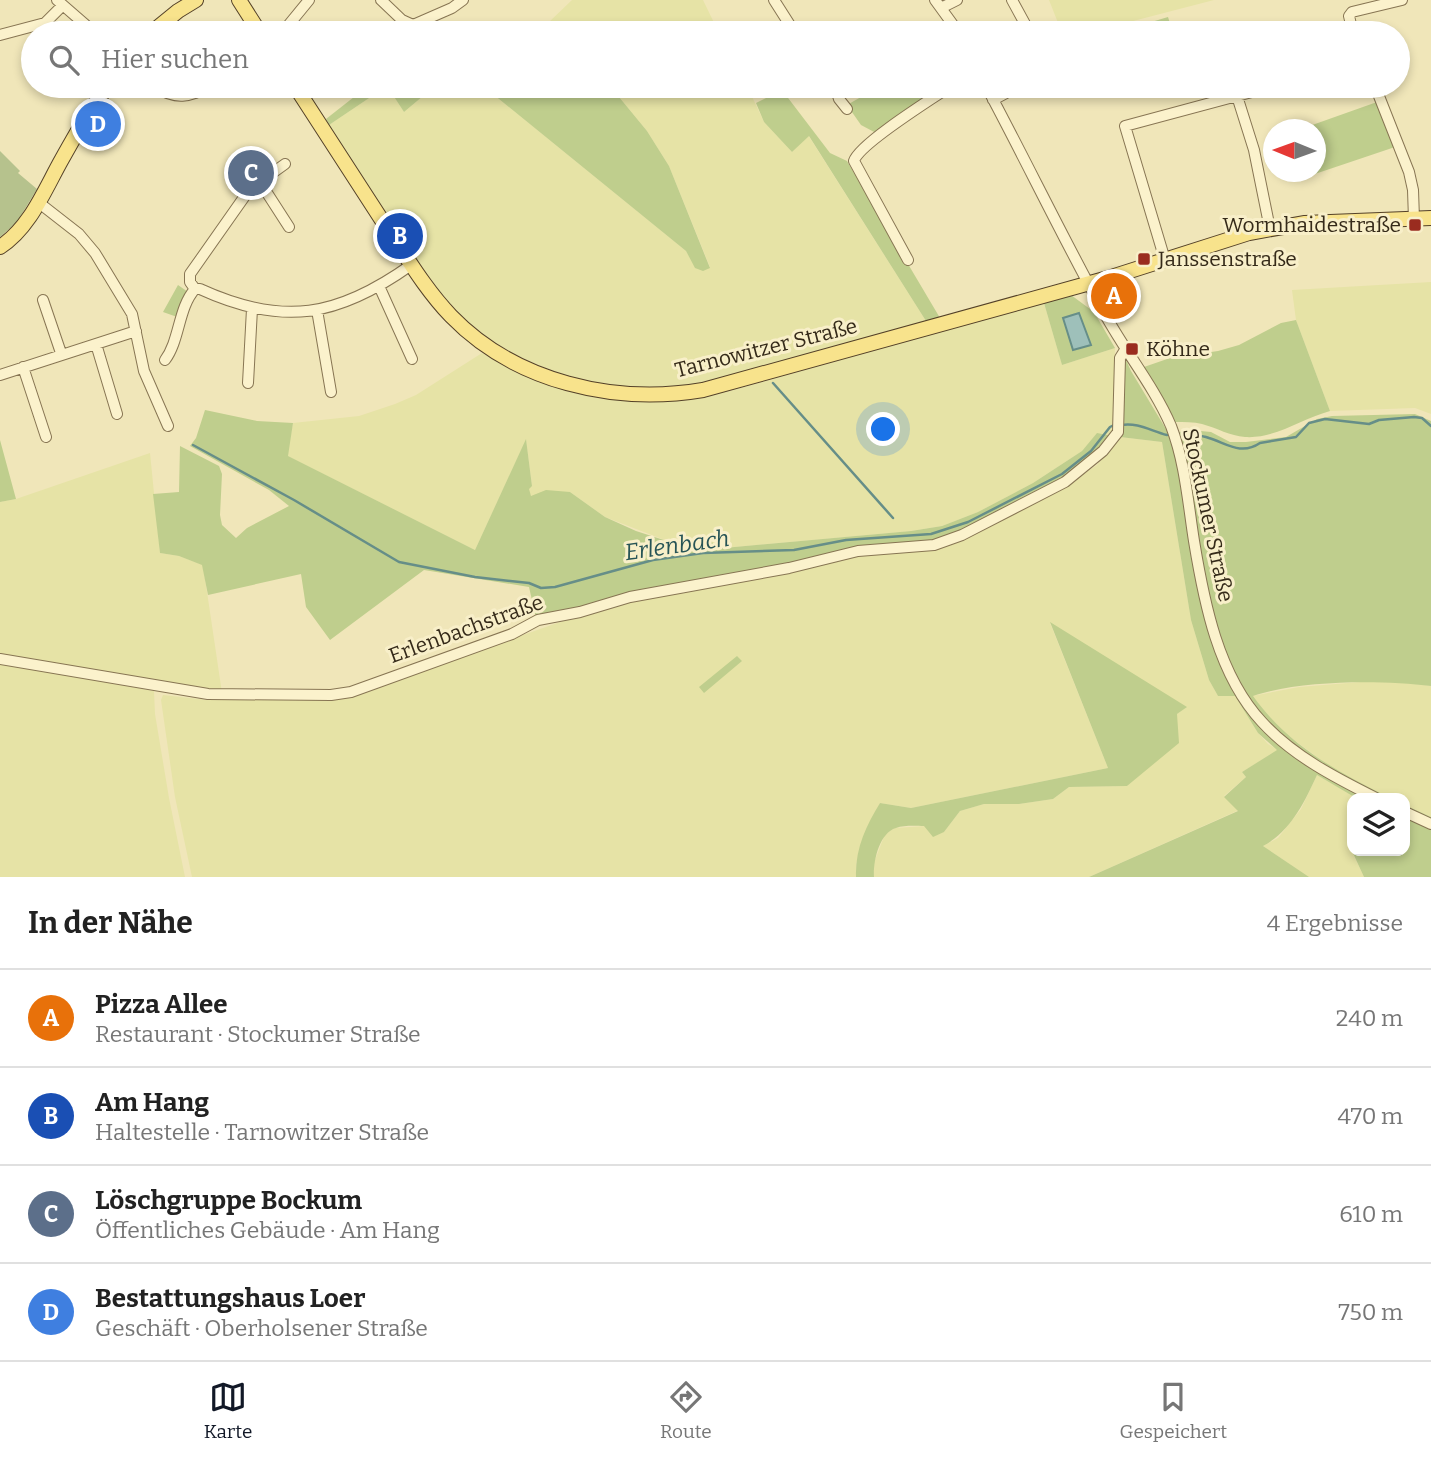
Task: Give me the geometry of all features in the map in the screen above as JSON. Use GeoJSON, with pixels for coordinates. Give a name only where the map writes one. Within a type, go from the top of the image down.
{"type":"FeatureCollection","features":[{"type":"Feature","properties":{"kind":"main road"},"geometry":{"type":"LineString","coordinates":[[166,21],[196,0]]}},
{"type":"Feature","properties":{"kind":"main road"},"geometry":{"type":"LineString","coordinates":[[239,0],[252,21]]}},
{"type":"Feature","properties":{"kind":"main road"},"geometry":{"type":"LineString","coordinates":[[0,247],[19,230],[38,202],[99,98]]}},
{"type":"Feature","properties":{"kind":"main road","name":"Tarnowitzer Straße"},"geometry":{"type":"LineString","coordinates":[[303,98],[411,265],[452,317],[473,335],[513,361],[538,373],[579,386],[634,395],[703,390],[1088,283]]}},
{"type":"Feature","properties":{"kind":"main road"},"geometry":{"type":"LineString","coordinates":[[1088,283],[1270,229],[1305,223],[1431,218]]}},
{"type":"Feature","properties":{"kind":"street"},"geometry":{"type":"LineString","coordinates":[[292,21],[309,0]]}},
{"type":"Feature","properties":{"kind":"street"},"geometry":{"type":"LineString","coordinates":[[381,0],[404,21]]}},
{"type":"Feature","properties":{"kind":"street"},"geometry":{"type":"LineString","coordinates":[[422,21],[463,0]]}},
{"type":"Feature","properties":{"kind":"street"},"geometry":{"type":"LineString","coordinates":[[774,0],[788,21]]}},
{"type":"Feature","properties":{"kind":"street"},"geometry":{"type":"LineString","coordinates":[[950,21],[938,4],[957,0]]}},
{"type":"Feature","properties":{"kind":"street"},"geometry":{"type":"LineString","coordinates":[[1012,0],[1023,21]]}},
{"type":"Feature","properties":{"kind":"street"},"geometry":{"type":"LineString","coordinates":[[1350,21],[1349,16],[1357,9],[1402,0]]}},
{"type":"Feature","properties":{"kind":"street"},"geometry":{"type":"LineString","coordinates":[[50,21],[60,3],[81,21]]}},
{"type":"Feature","properties":{"kind":"street"},"geometry":{"type":"LineString","coordinates":[[0,35],[21,32]]}},
{"type":"Feature","properties":{"kind":"street"},"geometry":{"type":"LineString","coordinates":[[839,98],[847,109]]}},
{"type":"Feature","properties":{"kind":"street"},"geometry":{"type":"LineString","coordinates":[[908,260],[854,161],[855,156],[878,137],[934,98]]}},
{"type":"Feature","properties":{"kind":"street"},"geometry":{"type":"LineString","coordinates":[[993,100],[997,98]]}},
{"type":"Feature","properties":{"kind":"street"},"geometry":{"type":"LineString","coordinates":[[1165,260],[1125,126],[1230,98]]}},
{"type":"Feature","properties":{"kind":"street"},"geometry":{"type":"LineString","coordinates":[[1238,98],[1254,150],[1270,229]]}},
{"type":"Feature","properties":{"kind":"street"},"geometry":{"type":"LineString","coordinates":[[1379,98],[1409,172],[1414,219]]}},
{"type":"Feature","properties":{"kind":"street","name":"Stockumer Straße"},"geometry":{"type":"LineString","coordinates":[[993,100],[1088,283],[1161,407],[1175,440],[1210,618],[1236,685],[1252,710],[1280,739],[1331,774],[1367,793]]}},
{"type":"Feature","properties":{"kind":"street"},"geometry":{"type":"LineString","coordinates":[[195,289],[190,282],[190,274],[247,193],[285,164]]}},
{"type":"Feature","properties":{"kind":"street"},"geometry":{"type":"LineString","coordinates":[[260,182],[289,227]]}},
{"type":"Feature","properties":{"kind":"street"},"geometry":{"type":"LineString","coordinates":[[38,202],[79,234],[95,253],[132,314],[144,370],[168,426]]}},
{"type":"Feature","properties":{"kind":"street"},"geometry":{"type":"LineString","coordinates":[[195,289],[252,309],[288,312],[317,310],[348,301],[379,286],[411,265]]}},
{"type":"Feature","properties":{"kind":"street"},"geometry":{"type":"LineString","coordinates":[[379,286],[412,359]]}},
{"type":"Feature","properties":{"kind":"street"},"geometry":{"type":"LineString","coordinates":[[165,360],[171,353],[187,304],[195,289]]}},
{"type":"Feature","properties":{"kind":"street"},"geometry":{"type":"LineString","coordinates":[[43,300],[61,353]]}},
{"type":"Feature","properties":{"kind":"street"},"geometry":{"type":"LineString","coordinates":[[248,383],[252,309]]}},
{"type":"Feature","properties":{"kind":"street"},"geometry":{"type":"LineString","coordinates":[[317,310],[331,392]]}},
{"type":"Feature","properties":{"kind":"street"},"geometry":{"type":"LineString","coordinates":[[0,375],[61,353],[136,331]]}},
{"type":"Feature","properties":{"kind":"street"},"geometry":{"type":"LineString","coordinates":[[96,344],[117,414]]}},
{"type":"Feature","properties":{"kind":"street","name":"Erlenbachstraße"},"geometry":{"type":"LineString","coordinates":[[0,659],[208,694],[331,695],[351,692],[512,634],[538,620],[580,612],[640,595],[789,568],[858,551],[934,545],[962,535],[1065,482],[1087,466],[1119,427],[1120,358],[1125,349]]}},
{"type":"Feature","properties":{"kind":"street"},"geometry":{"type":"LineString","coordinates":[[23,366],[46,437]]}},
{"type":"Feature","properties":{"kind":"street"},"geometry":{"type":"LineString","coordinates":[[1410,814],[1431,824]]}},
{"type":"Feature","properties":{"kind":"shaded area"},"geometry":{"type":"Polygon","coordinates":[[[572,0],[703,0],[713,21],[550,21],[572,0]]]}},
{"type":"Feature","properties":{"kind":"shaded area"},"geometry":{"type":"Polygon","coordinates":[[[1049,0],[1214,0],[1133,21],[1057,21],[1049,0]]]}},
{"type":"Feature","properties":{"kind":"shaded area"},"geometry":{"type":"Polygon","coordinates":[[[369,98],[395,98],[404,112],[421,98],[498,98],[686,251],[695,267],[710,267],[669,166],[647,131],[620,98],[753,98],[764,122],[792,152],[808,135],[926,321],[703,384],[632,389],[598,385],[565,376],[519,357],[494,343],[456,312],[436,290],[329,125],[369,98]]]}},
{"type":"Feature","properties":{"kind":"shaded area"},"geometry":{"type":"Polygon","coordinates":[[[1431,282],[1431,414],[1415,408],[1330,411],[1296,320],[1292,290],[1431,282]]]}},
{"type":"Feature","properties":{"kind":"shaded area"},"geometry":{"type":"Polygon","coordinates":[[[1044,303],[1062,365],[1115,348],[1113,434],[1097,434],[1082,451],[1033,483],[978,512],[942,526],[724,548],[711,542],[670,542],[605,517],[570,492],[531,496],[528,489],[532,485],[526,440],[475,550],[287,456],[293,423],[359,416],[395,404],[416,395],[482,353],[551,386],[594,397],[638,401],[730,391],[1044,303]]]}},
{"type":"Feature","properties":{"kind":"shaded area"},"geometry":{"type":"Polygon","coordinates":[[[1120,437],[1162,442],[1191,620],[1209,680],[1218,696],[1235,696],[1258,733],[1278,750],[1242,772],[1246,777],[1224,796],[1239,810],[1089,877],[874,877],[873,865],[885,834],[895,828],[925,826],[944,832],[960,811],[984,804],[1019,804],[1053,799],[1069,787],[1127,786],[1177,714],[1186,707],[1050,623],[1108,768],[911,808],[880,803],[856,863],[856,877],[192,877],[175,797],[161,700],[163,695],[208,700],[350,696],[580,615],[657,594],[878,550],[1073,481],[1097,465],[1120,437]]]}},
{"type":"Feature","properties":{"kind":"shaded area"},"geometry":{"type":"Polygon","coordinates":[[[150,453],[160,553],[179,556],[203,565],[222,693],[0,656],[0,502],[16,499],[150,453]]]}},
{"type":"Feature","properties":{"kind":"shaded area"},"geometry":{"type":"Polygon","coordinates":[[[0,663],[154,691],[155,714],[169,798],[185,877],[0,877],[0,663]]]}},
{"type":"Feature","properties":{"kind":"shaded area"},"geometry":{"type":"Polygon","coordinates":[[[1360,682],[1401,682],[1431,686],[1431,817],[1410,807],[1410,793],[1380,793],[1336,771],[1269,719],[1252,696],[1299,687],[1360,682]]]}},
{"type":"Feature","properties":{"kind":"shaded area"},"geometry":{"type":"Polygon","coordinates":[[[1317,775],[1348,793],[1347,856],[1354,856],[1364,877],[1308,877],[1263,846],[1278,838],[1301,809],[1317,775]]]}},
{"type":"Feature","properties":{"kind":"green space"},"geometry":{"type":"Polygon","coordinates":[[[353,98],[369,98],[329,125],[326,119],[353,98]]]}},
{"type":"Feature","properties":{"kind":"green space"},"geometry":{"type":"Polygon","coordinates":[[[395,98],[421,98],[404,112],[395,98]]]}},
{"type":"Feature","properties":{"kind":"green space"},"geometry":{"type":"Polygon","coordinates":[[[498,98],[620,98],[647,131],[669,166],[710,268],[703,271],[695,268],[686,251],[498,98]]]}},
{"type":"Feature","properties":{"kind":"green space"},"geometry":{"type":"Polygon","coordinates":[[[766,98],[788,98],[830,153],[847,161],[940,318],[926,321],[809,136],[792,152],[764,122],[756,103],[766,98]]]}},
{"type":"Feature","properties":{"kind":"green space"},"geometry":{"type":"Polygon","coordinates":[[[859,98],[924,98],[926,101],[876,133],[861,125],[847,105],[859,98]]]}},
{"type":"Feature","properties":{"kind":"green space"},"geometry":{"type":"Polygon","coordinates":[[[1377,102],[1395,147],[1326,170],[1326,120],[1377,102]]]}},
{"type":"Feature","properties":{"kind":"green space"},"geometry":{"type":"Polygon","coordinates":[[[0,151],[20,171],[18,173],[37,189],[17,222],[0,237],[0,151]]]}},
{"type":"Feature","properties":{"kind":"green space"},"geometry":{"type":"Polygon","coordinates":[[[178,285],[188,292],[180,318],[163,312],[178,285]]]}},
{"type":"Feature","properties":{"kind":"green space"},"geometry":{"type":"Polygon","coordinates":[[[1071,295],[1094,312],[1115,348],[1062,365],[1044,303],[1071,295]]]}},
{"type":"Feature","properties":{"kind":"green space"},"geometry":{"type":"Polygon","coordinates":[[[1296,320],[1330,411],[1277,432],[1245,437],[1202,424],[1175,422],[1144,367],[1170,358],[1239,345],[1281,323],[1296,320]]]}},
{"type":"Feature","properties":{"kind":"green space"},"geometry":{"type":"Polygon","coordinates":[[[1126,360],[1169,434],[1190,430],[1211,432],[1230,442],[1246,442],[1286,437],[1317,419],[1332,416],[1415,414],[1431,421],[1431,686],[1389,683],[1317,684],[1253,696],[1282,729],[1315,756],[1380,793],[1348,793],[1317,775],[1302,806],[1289,824],[1263,846],[1309,877],[1089,877],[1238,811],[1224,797],[1246,777],[1242,772],[1277,750],[1258,733],[1235,696],[1218,696],[1209,680],[1191,620],[1162,442],[1120,437],[1122,363],[1126,360]]]}},
{"type":"Feature","properties":{"kind":"green space"},"geometry":{"type":"Polygon","coordinates":[[[205,410],[257,421],[293,423],[288,456],[475,550],[526,439],[531,496],[546,490],[570,492],[605,517],[636,531],[670,542],[711,542],[724,548],[942,526],[978,512],[1033,483],[1082,451],[1097,433],[1112,436],[1099,451],[1063,480],[960,534],[911,546],[876,544],[536,618],[529,587],[424,570],[330,640],[306,607],[301,574],[208,595],[202,565],[179,556],[160,553],[153,494],[179,492],[180,446],[219,466],[222,474],[222,525],[236,538],[247,528],[289,506],[269,490],[190,446],[196,438],[205,410]]]}},
{"type":"Feature","properties":{"kind":"green space"},"geometry":{"type":"Polygon","coordinates":[[[0,440],[16,499],[0,502],[0,440]]]}},
{"type":"Feature","properties":{"kind":"green space"},"geometry":{"type":"Polygon","coordinates":[[[1050,622],[1187,707],[1177,714],[1179,743],[1127,786],[1069,787],[1053,799],[1019,804],[984,804],[960,811],[944,832],[933,837],[924,826],[896,828],[881,842],[876,856],[874,877],[856,877],[862,838],[880,803],[911,808],[1108,768],[1050,622]]]}},
{"type":"Feature","properties":{"kind":"green space"},"geometry":{"type":"Polygon","coordinates":[[[737,656],[742,661],[704,693],[699,687],[737,656]]]}},
{"type":"Feature","properties":{"kind":"green space"},"geometry":{"type":"Polygon","coordinates":[[[1410,807],[1431,817],[1431,877],[1364,877],[1354,856],[1410,856],[1410,807]]]}},
{"type":"Feature","properties":{"kind":"water"},"geometry":{"type":"Polygon","coordinates":[[[1079,313],[1091,345],[1073,350],[1063,318],[1079,313]]]}},
{"type":"Feature","properties":{"kind":"waterway"},"geometry":{"type":"LineString","coordinates":[[773,383],[893,518]]}},
{"type":"Feature","properties":{"kind":"waterway"},"geometry":{"type":"LineString","coordinates":[[1185,434],[1246,448],[1296,437],[1309,423],[1325,419],[1369,424],[1379,420],[1414,417],[1422,418],[1431,426]]}},
{"type":"Feature","properties":{"kind":"waterway","name":"Erlenbach"},"geometry":{"type":"LineString","coordinates":[[193,445],[399,562],[475,577],[529,583],[541,588],[555,587],[653,560],[703,553],[794,550],[846,540],[931,534],[968,522],[1062,474],[1091,451],[1114,425]]}},
{"type":"Feature","properties":{"kind":"waterway","name":"Erlenbach"},"geometry":{"type":"LineString","coordinates":[[1121,425],[1139,426],[1167,435]]}},
{"type":"Feature","properties":{"kind":"place","name":"Bestattungshaus Loer"},"geometry":{"type":"Point","coordinates":[98,124]}},
{"type":"Feature","properties":{"kind":"place","name":"Löschgruppe Bockum"},"geometry":{"type":"Point","coordinates":[251,173]}},
{"type":"Feature","properties":{"kind":"place","name":"Wormhaidestraße"},"geometry":{"type":"Point","coordinates":[1415,225]}},
{"type":"Feature","properties":{"kind":"place","name":"Am Hang"},"geometry":{"type":"Point","coordinates":[400,236]}},
{"type":"Feature","properties":{"kind":"place","name":"Janssenstraße"},"geometry":{"type":"Point","coordinates":[1144,259]}},
{"type":"Feature","properties":{"kind":"place","name":"Pizza Allee"},"geometry":{"type":"Point","coordinates":[1114,296]}},
{"type":"Feature","properties":{"kind":"place","name":"Köhne"},"geometry":{"type":"Point","coordinates":[1132,349]}}]}
